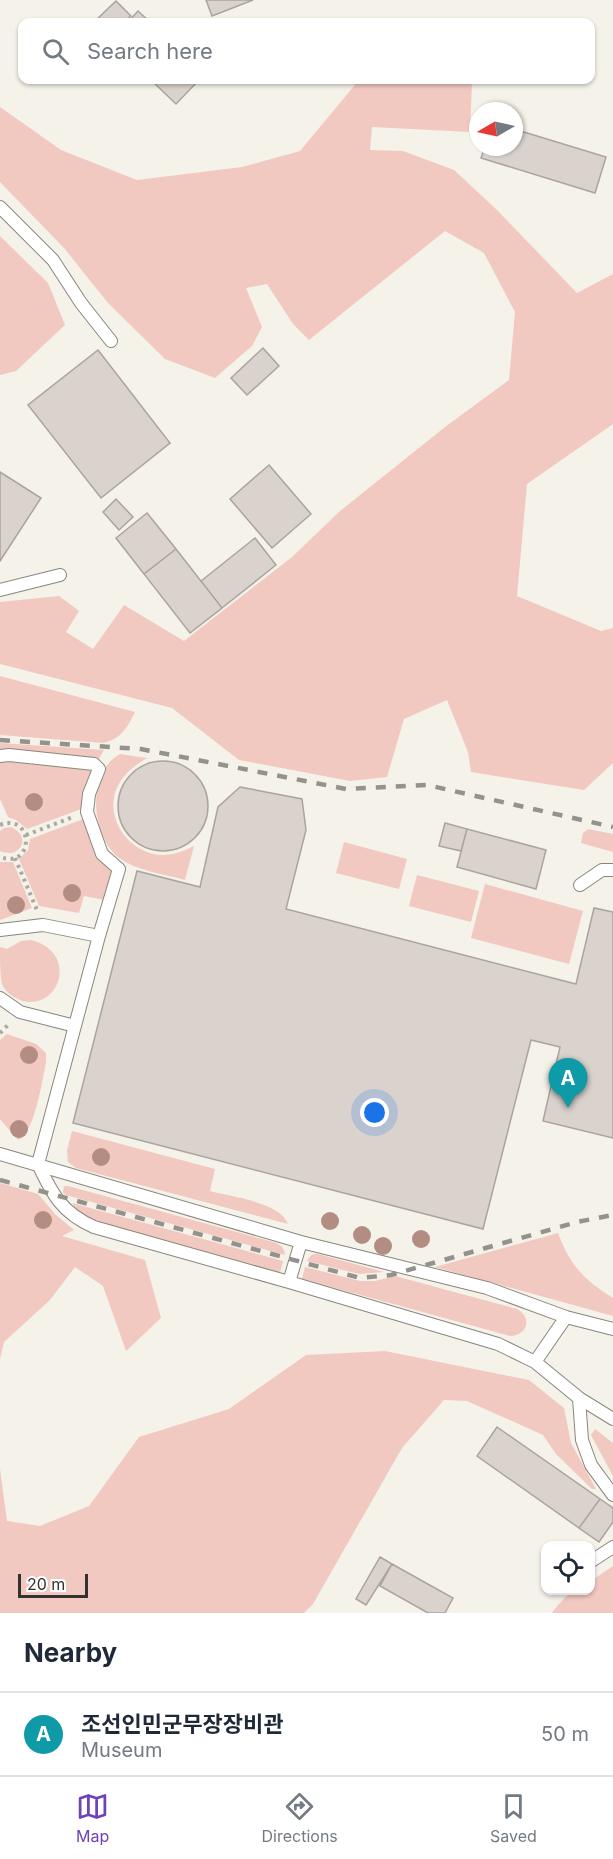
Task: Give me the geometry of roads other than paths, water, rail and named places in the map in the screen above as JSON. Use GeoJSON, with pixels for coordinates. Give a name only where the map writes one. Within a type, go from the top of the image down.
{"type":"FeatureCollection","features":[{"type":"Feature","properties":{"kind":"lane"},"geometry":{"type":"LineString","coordinates":[[0,207],[53,260],[81,303],[111,341]]}},
{"type":"Feature","properties":{"kind":"lane"},"geometry":{"type":"LineString","coordinates":[[0,590],[60,575]]}},
{"type":"Feature","properties":{"kind":"lane"},"geometry":{"type":"LineString","coordinates":[[0,756],[94,764],[99,769],[89,794],[87,812],[102,854],[119,869],[38,1164],[52,1194],[77,1220],[94,1227],[498,1344],[536,1362],[579,1398],[613,1419]]}},
{"type":"Feature","properties":{"kind":"lane"},"geometry":{"type":"LineString","coordinates":[[580,885],[602,870],[613,870]]}},
{"type":"Feature","properties":{"kind":"lane"},"geometry":{"type":"LineString","coordinates":[[0,930],[43,925],[99,936]]}},
{"type":"Feature","properties":{"kind":"lane"},"geometry":{"type":"LineString","coordinates":[[0,998],[20,1012],[75,1026]]}},
{"type":"Feature","properties":{"kind":"lane"},"geometry":{"type":"LineString","coordinates":[[0,1154],[301,1242],[488,1288],[567,1317],[613,1329]]}},
{"type":"Feature","properties":{"kind":"lane"},"geometry":{"type":"LineString","coordinates":[[289,1282],[301,1242]]}},
{"type":"Feature","properties":{"kind":"lane"},"geometry":{"type":"LineString","coordinates":[[536,1362],[567,1317]]}},
{"type":"Feature","properties":{"kind":"lane"},"geometry":{"type":"LineString","coordinates":[[579,1398],[582,1440],[591,1465],[613,1495]]}},
{"type":"Feature","properties":{"kind":"lane"},"geometry":{"type":"LineString","coordinates":[[595,1559],[613,1547]]}},
{"type":"Feature","properties":{"kind":"railway"},"geometry":{"type":"LineString","coordinates":[[0,740],[141,749],[346,789],[427,785],[613,827]]}},
{"type":"Feature","properties":{"kind":"railway"},"geometry":{"type":"LineString","coordinates":[[0,1180],[360,1278],[391,1275],[577,1222],[613,1215]]}},
{"type":"Feature","properties":{"kind":"place","name":"조선인민군무장장비관"},"geometry":{"type":"Point","coordinates":[568,1108]}}]}
